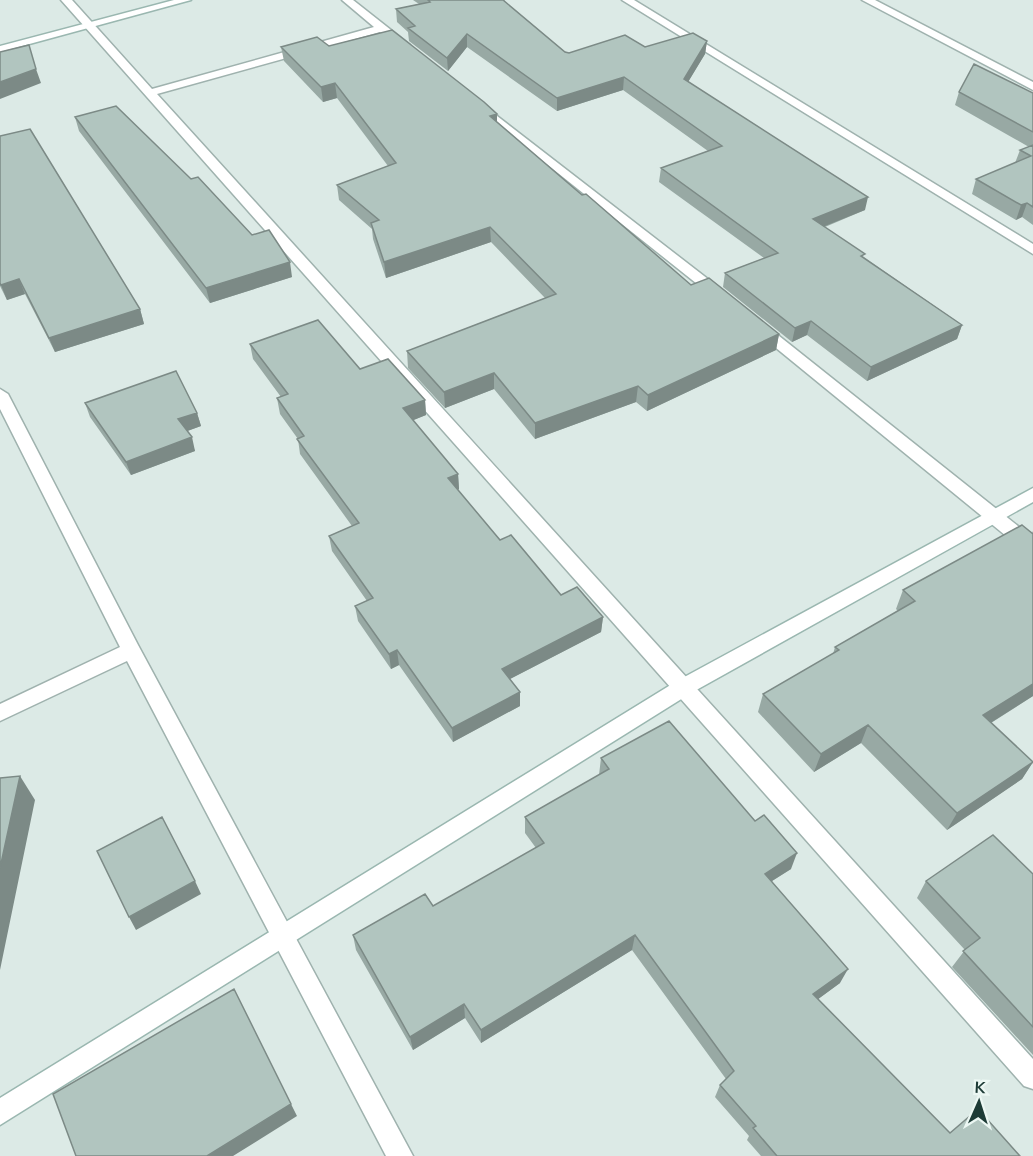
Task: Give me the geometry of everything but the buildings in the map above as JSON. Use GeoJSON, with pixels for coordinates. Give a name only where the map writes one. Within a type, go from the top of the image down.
{"type":"FeatureCollection","features":[{"type":"Feature","properties":{"kind":"street"},"geometry":{"type":"LineString","coordinates":[[66,0],[1033,1077]]}},
{"type":"Feature","properties":{"kind":"street"},"geometry":{"type":"LineString","coordinates":[[0,49],[186,0]]}},
{"type":"Feature","properties":{"kind":"street"},"geometry":{"type":"LineString","coordinates":[[347,0],[419,57]]}},
{"type":"Feature","properties":{"kind":"street"},"geometry":{"type":"LineString","coordinates":[[627,0],[1033,250]]}},
{"type":"Feature","properties":{"kind":"street"},"geometry":{"type":"LineString","coordinates":[[867,0],[1033,87]]}},
{"type":"Feature","properties":{"kind":"street"},"geometry":{"type":"LineString","coordinates":[[150,93],[382,28]]}},
{"type":"Feature","properties":{"kind":"street"},"geometry":{"type":"LineString","coordinates":[[465,93],[732,304]]}},
{"type":"Feature","properties":{"kind":"street"},"geometry":{"type":"LineString","coordinates":[[750,319],[1033,548]]}},
{"type":"Feature","properties":{"kind":"street"},"geometry":{"type":"LineString","coordinates":[[0,394],[131,650],[400,1156]]}},
{"type":"Feature","properties":{"kind":"street"},"geometry":{"type":"LineString","coordinates":[[0,1112],[684,687],[1033,494]]}},
{"type":"Feature","properties":{"kind":"street"},"geometry":{"type":"LineString","coordinates":[[0,713],[131,650]]}}]}
